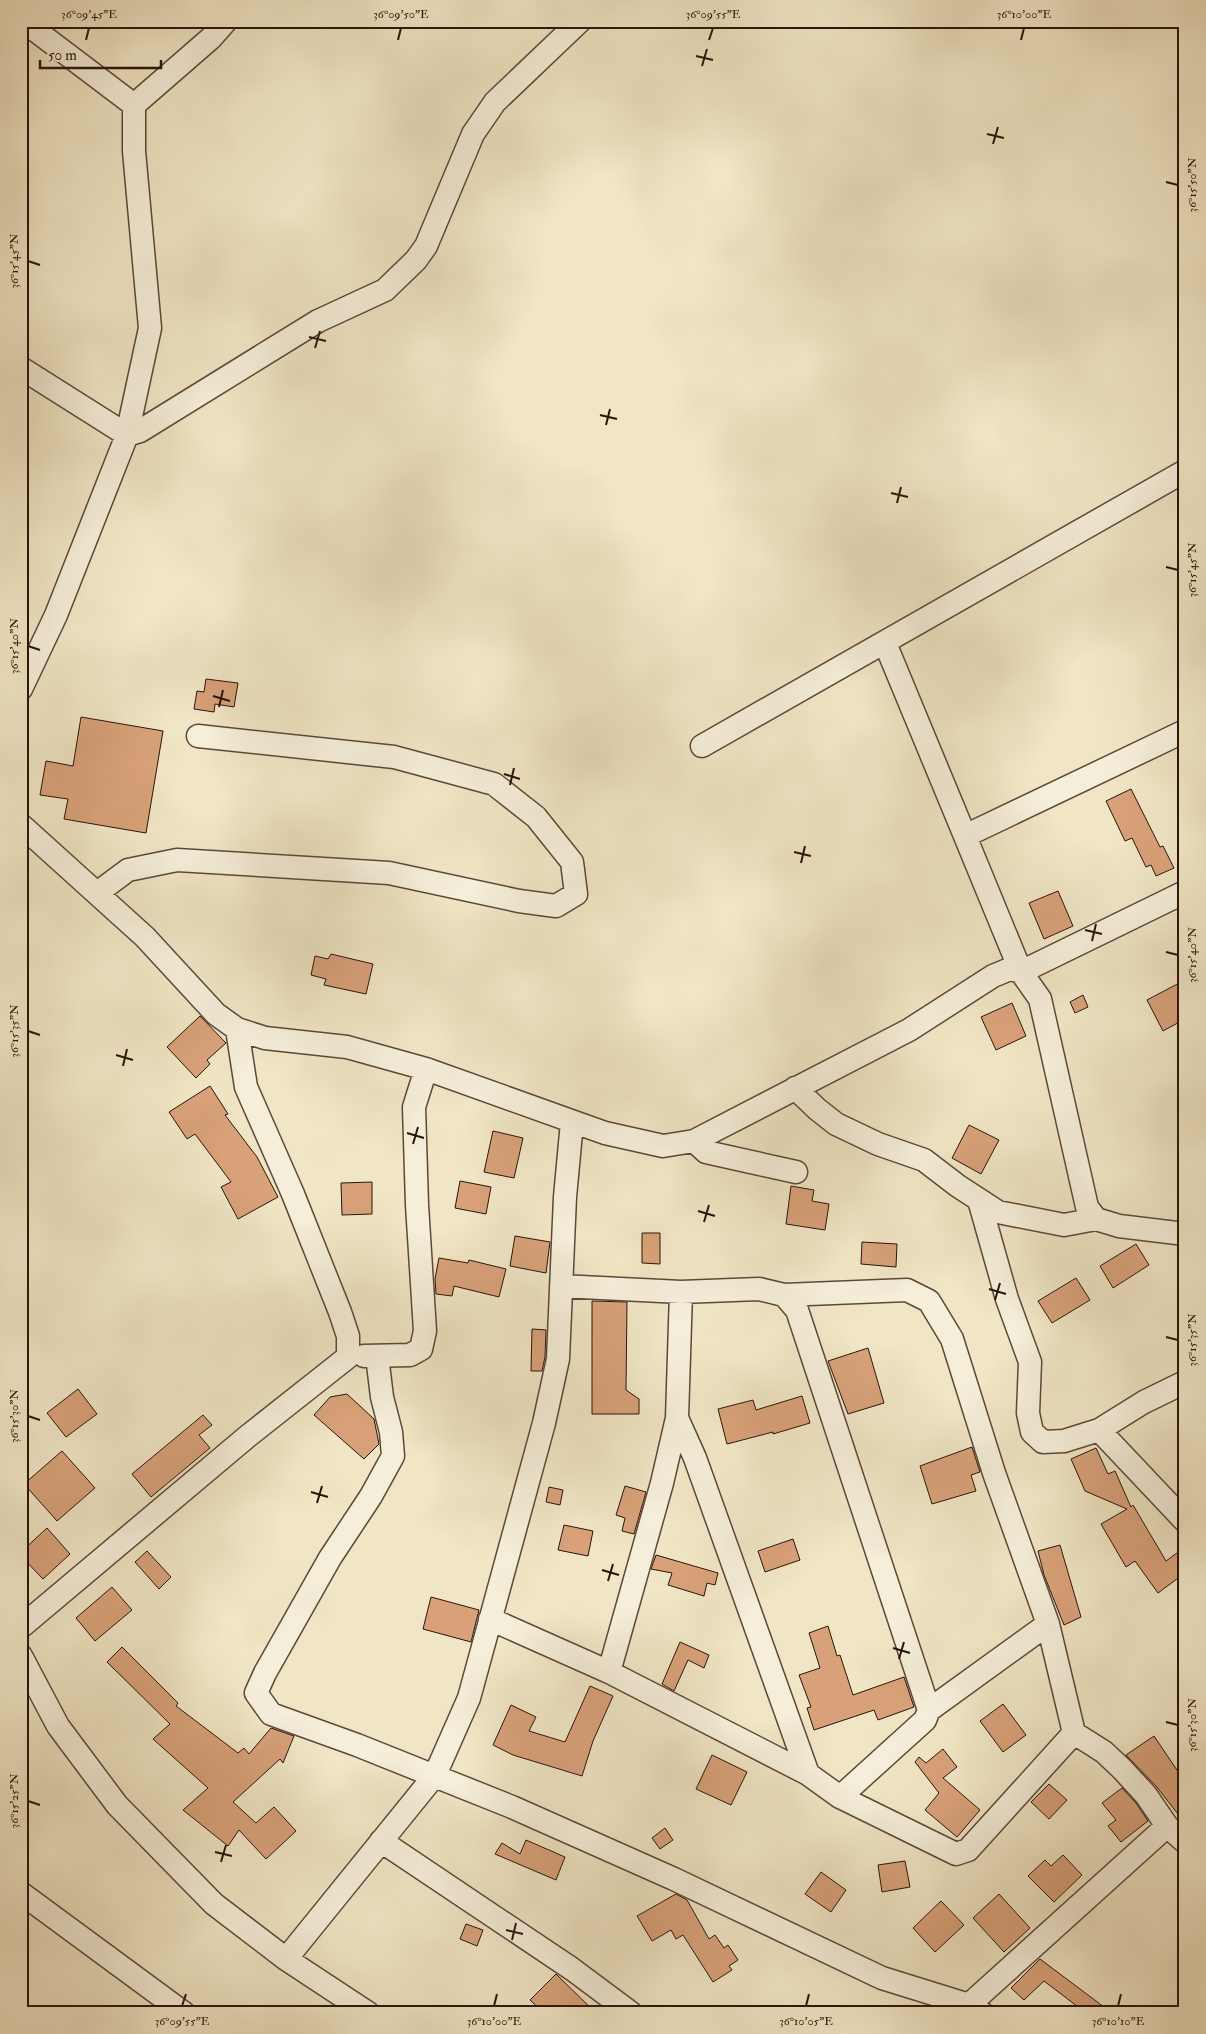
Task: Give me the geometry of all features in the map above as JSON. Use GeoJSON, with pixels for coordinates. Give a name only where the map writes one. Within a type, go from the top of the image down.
{"type":"FeatureCollection","features":[{"type":"Feature","properties":{"kind":"street"},"geometry":{"type":"LineString","coordinates":[[23,21],[134,105]]}},
{"type":"Feature","properties":{"kind":"street"},"geometry":{"type":"LineString","coordinates":[[21,689],[56,615],[127,434],[150,328],[134,151],[134,105],[211,38],[226,21]]}},
{"type":"Feature","properties":{"kind":"street"},"geometry":{"type":"LineString","coordinates":[[21,368],[127,434],[140,431],[318,322],[385,290],[416,260],[426,246],[473,134],[495,102],[580,21]]}},
{"type":"Feature","properties":{"kind":"street"},"geometry":{"type":"LineString","coordinates":[[702,746],[1185,472]]}},
{"type":"Feature","properties":{"kind":"street"},"geometry":{"type":"LineString","coordinates":[[884,643],[1021,972],[1040,999],[1087,1207],[1096,1218]]}},
{"type":"Feature","properties":{"kind":"street"},"geometry":{"type":"LineString","coordinates":[[965,836],[1185,731]]}},
{"type":"Feature","properties":{"kind":"street"},"geometry":{"type":"LineString","coordinates":[[96,893],[128,870],[177,860],[389,873],[519,901],[556,906],[576,894],[572,862],[536,817],[494,784],[394,757],[198,736]]}},
{"type":"Feature","properties":{"kind":"street"},"geometry":{"type":"LineString","coordinates":[[21,825],[145,937],[216,1014],[237,1029],[265,1038],[347,1047],[426,1069],[605,1133],[663,1146],[694,1141],[908,1030],[993,976],[1010,969],[1021,972],[1184,894]]}},
{"type":"Feature","properties":{"kind":"street"},"geometry":{"type":"LineString","coordinates":[[237,1029],[246,1087],[293,1194],[340,1312],[348,1336],[348,1357]]}},
{"type":"Feature","properties":{"kind":"street"},"geometry":{"type":"LineString","coordinates":[[21,1627],[248,1436],[348,1357],[410,1355],[421,1349],[425,1331],[417,1205],[414,1107],[426,1069]]}},
{"type":"Feature","properties":{"kind":"street"},"geometry":{"type":"LineString","coordinates":[[795,1088],[836,1124],[878,1144],[924,1160],[958,1186],[998,1212],[1064,1225],[1096,1218],[1119,1226],[1185,1234]]}},
{"type":"Feature","properties":{"kind":"street"},"geometry":{"type":"LineString","coordinates":[[286,1959],[435,1775],[469,1698],[544,1423],[558,1359],[565,1198],[572,1122]]}},
{"type":"Feature","properties":{"kind":"street"},"geometry":{"type":"LineString","coordinates":[[694,1141],[706,1152],[796,1172]]}},
{"type":"Feature","properties":{"kind":"street"},"geometry":{"type":"LineString","coordinates":[[979,1200],[1007,1299],[1030,1362],[1028,1413],[1032,1432],[1043,1442],[1064,1441],[1100,1430],[1144,1402],[1185,1382]]}},
{"type":"Feature","properties":{"kind":"street"},"geometry":{"type":"LineString","coordinates":[[561,1286],[681,1292],[760,1289],[784,1296],[907,1290],[929,1301],[952,1339],[994,1473],[1048,1624],[1074,1733],[1104,1752],[1122,1769],[1146,1795],[1167,1826],[1185,1842]]}},
{"type":"Feature","properties":{"kind":"street"},"geometry":{"type":"LineString","coordinates":[[609,1672],[662,1483],[677,1418],[681,1292]]}},
{"type":"Feature","properties":{"kind":"street"},"geometry":{"type":"LineString","coordinates":[[784,1296],[796,1310],[929,1710]]}},
{"type":"Feature","properties":{"kind":"street"},"geometry":{"type":"LineString","coordinates":[[377,1356],[382,1397],[391,1432],[393,1456],[371,1496],[330,1558],[265,1673],[256,1693],[271,1714],[435,1775],[512,1807],[665,1875],[882,1978],[970,2010],[1167,1826]]}},
{"type":"Feature","properties":{"kind":"street"},"geometry":{"type":"LineString","coordinates":[[677,1418],[698,1468],[808,1774]]}},
{"type":"Feature","properties":{"kind":"street"},"geometry":{"type":"LineString","coordinates":[[1100,1430],[1185,1521]]}},
{"type":"Feature","properties":{"kind":"street"},"geometry":{"type":"LineString","coordinates":[[490,1619],[609,1672],[808,1774],[840,1797],[956,1854],[968,1850],[1074,1733]]}},
{"type":"Feature","properties":{"kind":"street"},"geometry":{"type":"LineString","coordinates":[[840,1797],[925,1720],[929,1710],[1048,1624]]}},
{"type":"Feature","properties":{"kind":"street"},"geometry":{"type":"LineString","coordinates":[[21,1656],[58,1726],[117,1805],[214,1904],[286,1959],[368,2013]]}},
{"type":"Feature","properties":{"kind":"street"},"geometry":{"type":"LineString","coordinates":[[381,1841],[572,1969],[631,2013]]}},
{"type":"Feature","properties":{"kind":"street"},"geometry":{"type":"LineString","coordinates":[[21,1893],[184,2013]]}},
{"type":"Feature","properties":{"kind":"building"},"geometry":{"type":"Polygon","coordinates":[[[206,679],[238,683],[234,707],[215,704],[214,712],[194,709],[197,691],[204,692],[206,679]]]}},
{"type":"Feature","properties":{"kind":"building"},"geometry":{"type":"Polygon","coordinates":[[[81,717],[163,731],[146,833],[64,819],[68,799],[40,795],[46,761],[73,766],[81,717]]]}},
{"type":"Feature","properties":{"kind":"building"},"geometry":{"type":"Polygon","coordinates":[[[1131,789],[1160,847],[1163,846],[1174,868],[1156,876],[1151,865],[1146,867],[1132,838],[1125,841],[1106,801],[1131,789]]]}},
{"type":"Feature","properties":{"kind":"building"},"geometry":{"type":"Polygon","coordinates":[[[1058,891],[1073,926],[1044,939],[1029,903],[1058,891]]]}},
{"type":"Feature","properties":{"kind":"building"},"geometry":{"type":"Polygon","coordinates":[[[331,954],[373,964],[366,994],[324,985],[326,979],[311,975],[315,956],[328,959],[331,954]]]}},
{"type":"Feature","properties":{"kind":"building"},"geometry":{"type":"Polygon","coordinates":[[[1185,980],[1185,1019],[1163,1031],[1147,1000],[1185,980]]]}},
{"type":"Feature","properties":{"kind":"building"},"geometry":{"type":"Polygon","coordinates":[[[1083,995],[1088,1007],[1075,1013],[1070,1002],[1083,995]]]}},
{"type":"Feature","properties":{"kind":"building"},"geometry":{"type":"Polygon","coordinates":[[[1012,1003],[1026,1036],[996,1050],[981,1017],[1012,1003]]]}},
{"type":"Feature","properties":{"kind":"building"},"geometry":{"type":"Polygon","coordinates":[[[200,1016],[226,1043],[207,1060],[210,1064],[196,1078],[167,1047],[200,1016]]]}},
{"type":"Feature","properties":{"kind":"building"},"geometry":{"type":"Polygon","coordinates":[[[210,1086],[228,1114],[225,1115],[257,1157],[278,1197],[238,1219],[221,1187],[231,1182],[195,1134],[187,1139],[169,1112],[210,1086]]]}},
{"type":"Feature","properties":{"kind":"building"},"geometry":{"type":"Polygon","coordinates":[[[969,1125],[999,1140],[981,1174],[952,1158],[969,1125]]]}},
{"type":"Feature","properties":{"kind":"building"},"geometry":{"type":"Polygon","coordinates":[[[493,1131],[523,1138],[514,1178],[484,1172],[493,1131]]]}},
{"type":"Feature","properties":{"kind":"building"},"geometry":{"type":"Polygon","coordinates":[[[460,1181],[491,1187],[486,1214],[455,1208],[460,1181]]]}},
{"type":"Feature","properties":{"kind":"building"},"geometry":{"type":"Polygon","coordinates":[[[372,1182],[372,1214],[342,1215],[341,1183],[372,1182]]]}},
{"type":"Feature","properties":{"kind":"building"},"geometry":{"type":"Polygon","coordinates":[[[791,1186],[814,1190],[812,1201],[829,1204],[825,1230],[786,1224],[791,1186]]]}},
{"type":"Feature","properties":{"kind":"building"},"geometry":{"type":"Polygon","coordinates":[[[642,1233],[660,1233],[660,1264],[642,1263],[642,1233]]]}},
{"type":"Feature","properties":{"kind":"building"},"geometry":{"type":"Polygon","coordinates":[[[515,1236],[550,1242],[546,1273],[510,1266],[515,1236]]]}},
{"type":"Feature","properties":{"kind":"building"},"geometry":{"type":"Polygon","coordinates":[[[862,1242],[897,1244],[896,1267],[861,1264],[862,1242]]]}},
{"type":"Feature","properties":{"kind":"building"},"geometry":{"type":"Polygon","coordinates":[[[1136,1244],[1149,1265],[1113,1288],[1100,1266],[1136,1244]]]}},
{"type":"Feature","properties":{"kind":"building"},"geometry":{"type":"Polygon","coordinates":[[[439,1258],[468,1263],[469,1260],[506,1269],[499,1297],[454,1286],[452,1296],[436,1294],[435,1279],[439,1258]]]}},
{"type":"Feature","properties":{"kind":"building"},"geometry":{"type":"Polygon","coordinates":[[[1076,1278],[1090,1300],[1052,1323],[1038,1301],[1076,1278]]]}},
{"type":"Feature","properties":{"kind":"building"},"geometry":{"type":"Polygon","coordinates":[[[592,1301],[627,1302],[626,1390],[639,1399],[639,1414],[592,1414],[592,1301]]]}},
{"type":"Feature","properties":{"kind":"building"},"geometry":{"type":"Polygon","coordinates":[[[532,1329],[546,1330],[545,1357],[542,1371],[531,1371],[532,1329]]]}},
{"type":"Feature","properties":{"kind":"building"},"geometry":{"type":"Polygon","coordinates":[[[868,1348],[884,1403],[848,1414],[828,1361],[868,1348]]]}},
{"type":"Feature","properties":{"kind":"building"},"geometry":{"type":"Polygon","coordinates":[[[78,1389],[97,1414],[66,1437],[47,1413],[78,1389]]]}},
{"type":"Feature","properties":{"kind":"building"},"geometry":{"type":"Polygon","coordinates":[[[347,1394],[374,1419],[379,1444],[364,1459],[314,1415],[330,1397],[347,1394]]]}},
{"type":"Feature","properties":{"kind":"building"},"geometry":{"type":"Polygon","coordinates":[[[802,1396],[810,1423],[773,1434],[773,1432],[727,1444],[718,1409],[753,1400],[756,1410],[802,1396]]]}},
{"type":"Feature","properties":{"kind":"building"},"geometry":{"type":"Polygon","coordinates":[[[203,1415],[212,1425],[199,1435],[210,1448],[151,1497],[132,1474],[203,1415]]]}},
{"type":"Feature","properties":{"kind":"building"},"geometry":{"type":"Polygon","coordinates":[[[972,1447],[980,1472],[971,1475],[976,1491],[932,1504],[920,1466],[972,1447]]]}},
{"type":"Feature","properties":{"kind":"building"},"geometry":{"type":"Polygon","coordinates":[[[1096,1448],[1108,1474],[1115,1471],[1131,1507],[1133,1505],[1166,1561],[1185,1547],[1185,1573],[1158,1593],[1135,1561],[1126,1567],[1101,1524],[1127,1509],[1085,1491],[1071,1459],[1096,1448]]]}},
{"type":"Feature","properties":{"kind":"building"},"geometry":{"type":"Polygon","coordinates":[[[62,1451],[95,1488],[57,1521],[24,1484],[62,1451]]]}},
{"type":"Feature","properties":{"kind":"building"},"geometry":{"type":"Polygon","coordinates":[[[625,1486],[646,1492],[634,1534],[622,1531],[625,1518],[616,1515],[625,1486]]]}},
{"type":"Feature","properties":{"kind":"building"},"geometry":{"type":"Polygon","coordinates":[[[549,1487],[563,1490],[560,1505],[546,1502],[549,1487]]]}},
{"type":"Feature","properties":{"kind":"building"},"geometry":{"type":"Polygon","coordinates":[[[564,1525],[593,1531],[588,1556],[558,1550],[564,1525]]]}},
{"type":"Feature","properties":{"kind":"building"},"geometry":{"type":"Polygon","coordinates":[[[47,1528],[70,1554],[43,1579],[21,1556],[21,1552],[47,1528]]]}},
{"type":"Feature","properties":{"kind":"building"},"geometry":{"type":"Polygon","coordinates":[[[793,1539],[800,1560],[765,1572],[758,1551],[793,1539]]]}},
{"type":"Feature","properties":{"kind":"building"},"geometry":{"type":"Polygon","coordinates":[[[1060,1545],[1081,1617],[1064,1625],[1044,1575],[1038,1551],[1060,1545]]]}},
{"type":"Feature","properties":{"kind":"building"},"geometry":{"type":"Polygon","coordinates":[[[147,1551],[171,1577],[159,1589],[135,1562],[147,1551]]]}},
{"type":"Feature","properties":{"kind":"building"},"geometry":{"type":"Polygon","coordinates":[[[656,1555],[718,1573],[715,1585],[707,1583],[704,1596],[668,1585],[672,1573],[651,1569],[656,1555]]]}},
{"type":"Feature","properties":{"kind":"building"},"geometry":{"type":"Polygon","coordinates":[[[112,1587],[132,1610],[95,1641],[76,1618],[112,1587]]]}},
{"type":"Feature","properties":{"kind":"building"},"geometry":{"type":"Polygon","coordinates":[[[431,1597],[479,1610],[471,1642],[423,1629],[431,1597]]]}},
{"type":"Feature","properties":{"kind":"building"},"geometry":{"type":"Polygon","coordinates":[[[828,1626],[837,1656],[840,1655],[853,1695],[904,1677],[914,1707],[878,1720],[874,1710],[814,1730],[807,1708],[811,1707],[799,1675],[820,1668],[809,1633],[828,1626]]]}},
{"type":"Feature","properties":{"kind":"building"},"geometry":{"type":"Polygon","coordinates":[[[680,1642],[709,1655],[704,1668],[688,1660],[674,1691],[662,1684],[680,1642]]]}},
{"type":"Feature","properties":{"kind":"building"},"geometry":{"type":"Polygon","coordinates":[[[122,1647],[178,1703],[176,1706],[238,1753],[244,1748],[249,1754],[271,1728],[294,1736],[283,1763],[280,1759],[233,1802],[256,1823],[274,1807],[296,1831],[266,1859],[239,1830],[228,1846],[183,1810],[208,1788],[153,1739],[170,1724],[107,1662],[122,1647]]]}},
{"type":"Feature","properties":{"kind":"building"},"geometry":{"type":"Polygon","coordinates":[[[590,1686],[613,1696],[593,1741],[582,1776],[513,1755],[493,1745],[511,1705],[536,1717],[529,1731],[565,1742],[590,1686]]]}},
{"type":"Feature","properties":{"kind":"building"},"geometry":{"type":"Polygon","coordinates":[[[1003,1704],[1026,1735],[1003,1752],[980,1721],[1003,1704]]]}},
{"type":"Feature","properties":{"kind":"building"},"geometry":{"type":"Polygon","coordinates":[[[1154,1736],[1185,1782],[1185,1823],[1156,1786],[1126,1755],[1154,1736]]]}},
{"type":"Feature","properties":{"kind":"building"},"geometry":{"type":"Polygon","coordinates":[[[943,1749],[957,1767],[943,1778],[980,1810],[957,1837],[925,1810],[939,1793],[915,1762],[919,1757],[926,1763],[943,1749]]]}},
{"type":"Feature","properties":{"kind":"building"},"geometry":{"type":"Polygon","coordinates":[[[712,1755],[747,1772],[731,1805],[696,1789],[712,1755]]]}},
{"type":"Feature","properties":{"kind":"building"},"geometry":{"type":"Polygon","coordinates":[[[1049,1784],[1067,1800],[1049,1819],[1031,1802],[1049,1784]]]}},
{"type":"Feature","properties":{"kind":"building"},"geometry":{"type":"Polygon","coordinates":[[[1122,1788],[1136,1803],[1148,1821],[1121,1842],[1108,1826],[1116,1820],[1102,1803],[1122,1788]]]}},
{"type":"Feature","properties":{"kind":"building"},"geometry":{"type":"Polygon","coordinates":[[[665,1828],[673,1840],[660,1849],[652,1838],[665,1828]]]}},
{"type":"Feature","properties":{"kind":"building"},"geometry":{"type":"Polygon","coordinates":[[[526,1840],[565,1857],[556,1880],[495,1854],[502,1843],[520,1854],[526,1840]]]}},
{"type":"Feature","properties":{"kind":"building"},"geometry":{"type":"Polygon","coordinates":[[[1063,1855],[1082,1875],[1054,1902],[1028,1876],[1045,1860],[1051,1866],[1063,1855]]]}},
{"type":"Feature","properties":{"kind":"building"},"geometry":{"type":"Polygon","coordinates":[[[905,1861],[910,1887],[882,1892],[878,1865],[905,1861]]]}},
{"type":"Feature","properties":{"kind":"building"},"geometry":{"type":"Polygon","coordinates":[[[821,1872],[846,1890],[831,1912],[805,1894],[821,1872]]]}},
{"type":"Feature","properties":{"kind":"building"},"geometry":{"type":"Polygon","coordinates":[[[676,1894],[687,1900],[709,1939],[715,1935],[724,1948],[728,1945],[738,1960],[729,1966],[732,1970],[713,1982],[683,1935],[676,1939],[671,1930],[652,1941],[637,1916],[676,1894]]]}},
{"type":"Feature","properties":{"kind":"building"},"geometry":{"type":"Polygon","coordinates":[[[999,1894],[1030,1928],[1004,1952],[973,1918],[999,1894]]]}},
{"type":"Feature","properties":{"kind":"building"},"geometry":{"type":"Polygon","coordinates":[[[941,1901],[964,1925],[935,1952],[913,1928],[941,1901]]]}},
{"type":"Feature","properties":{"kind":"building"},"geometry":{"type":"Polygon","coordinates":[[[466,1924],[483,1930],[477,1946],[460,1939],[466,1924]]]}},
{"type":"Feature","properties":{"kind":"building"},"geometry":{"type":"Polygon","coordinates":[[[1040,1959],[1112,2013],[1086,2013],[1044,1981],[1024,2000],[1011,1988],[1040,1959]]]}},
{"type":"Feature","properties":{"kind":"building"},"geometry":{"type":"Polygon","coordinates":[[[556,1974],[596,2013],[544,2013],[530,2000],[556,1974]]]}}]}
